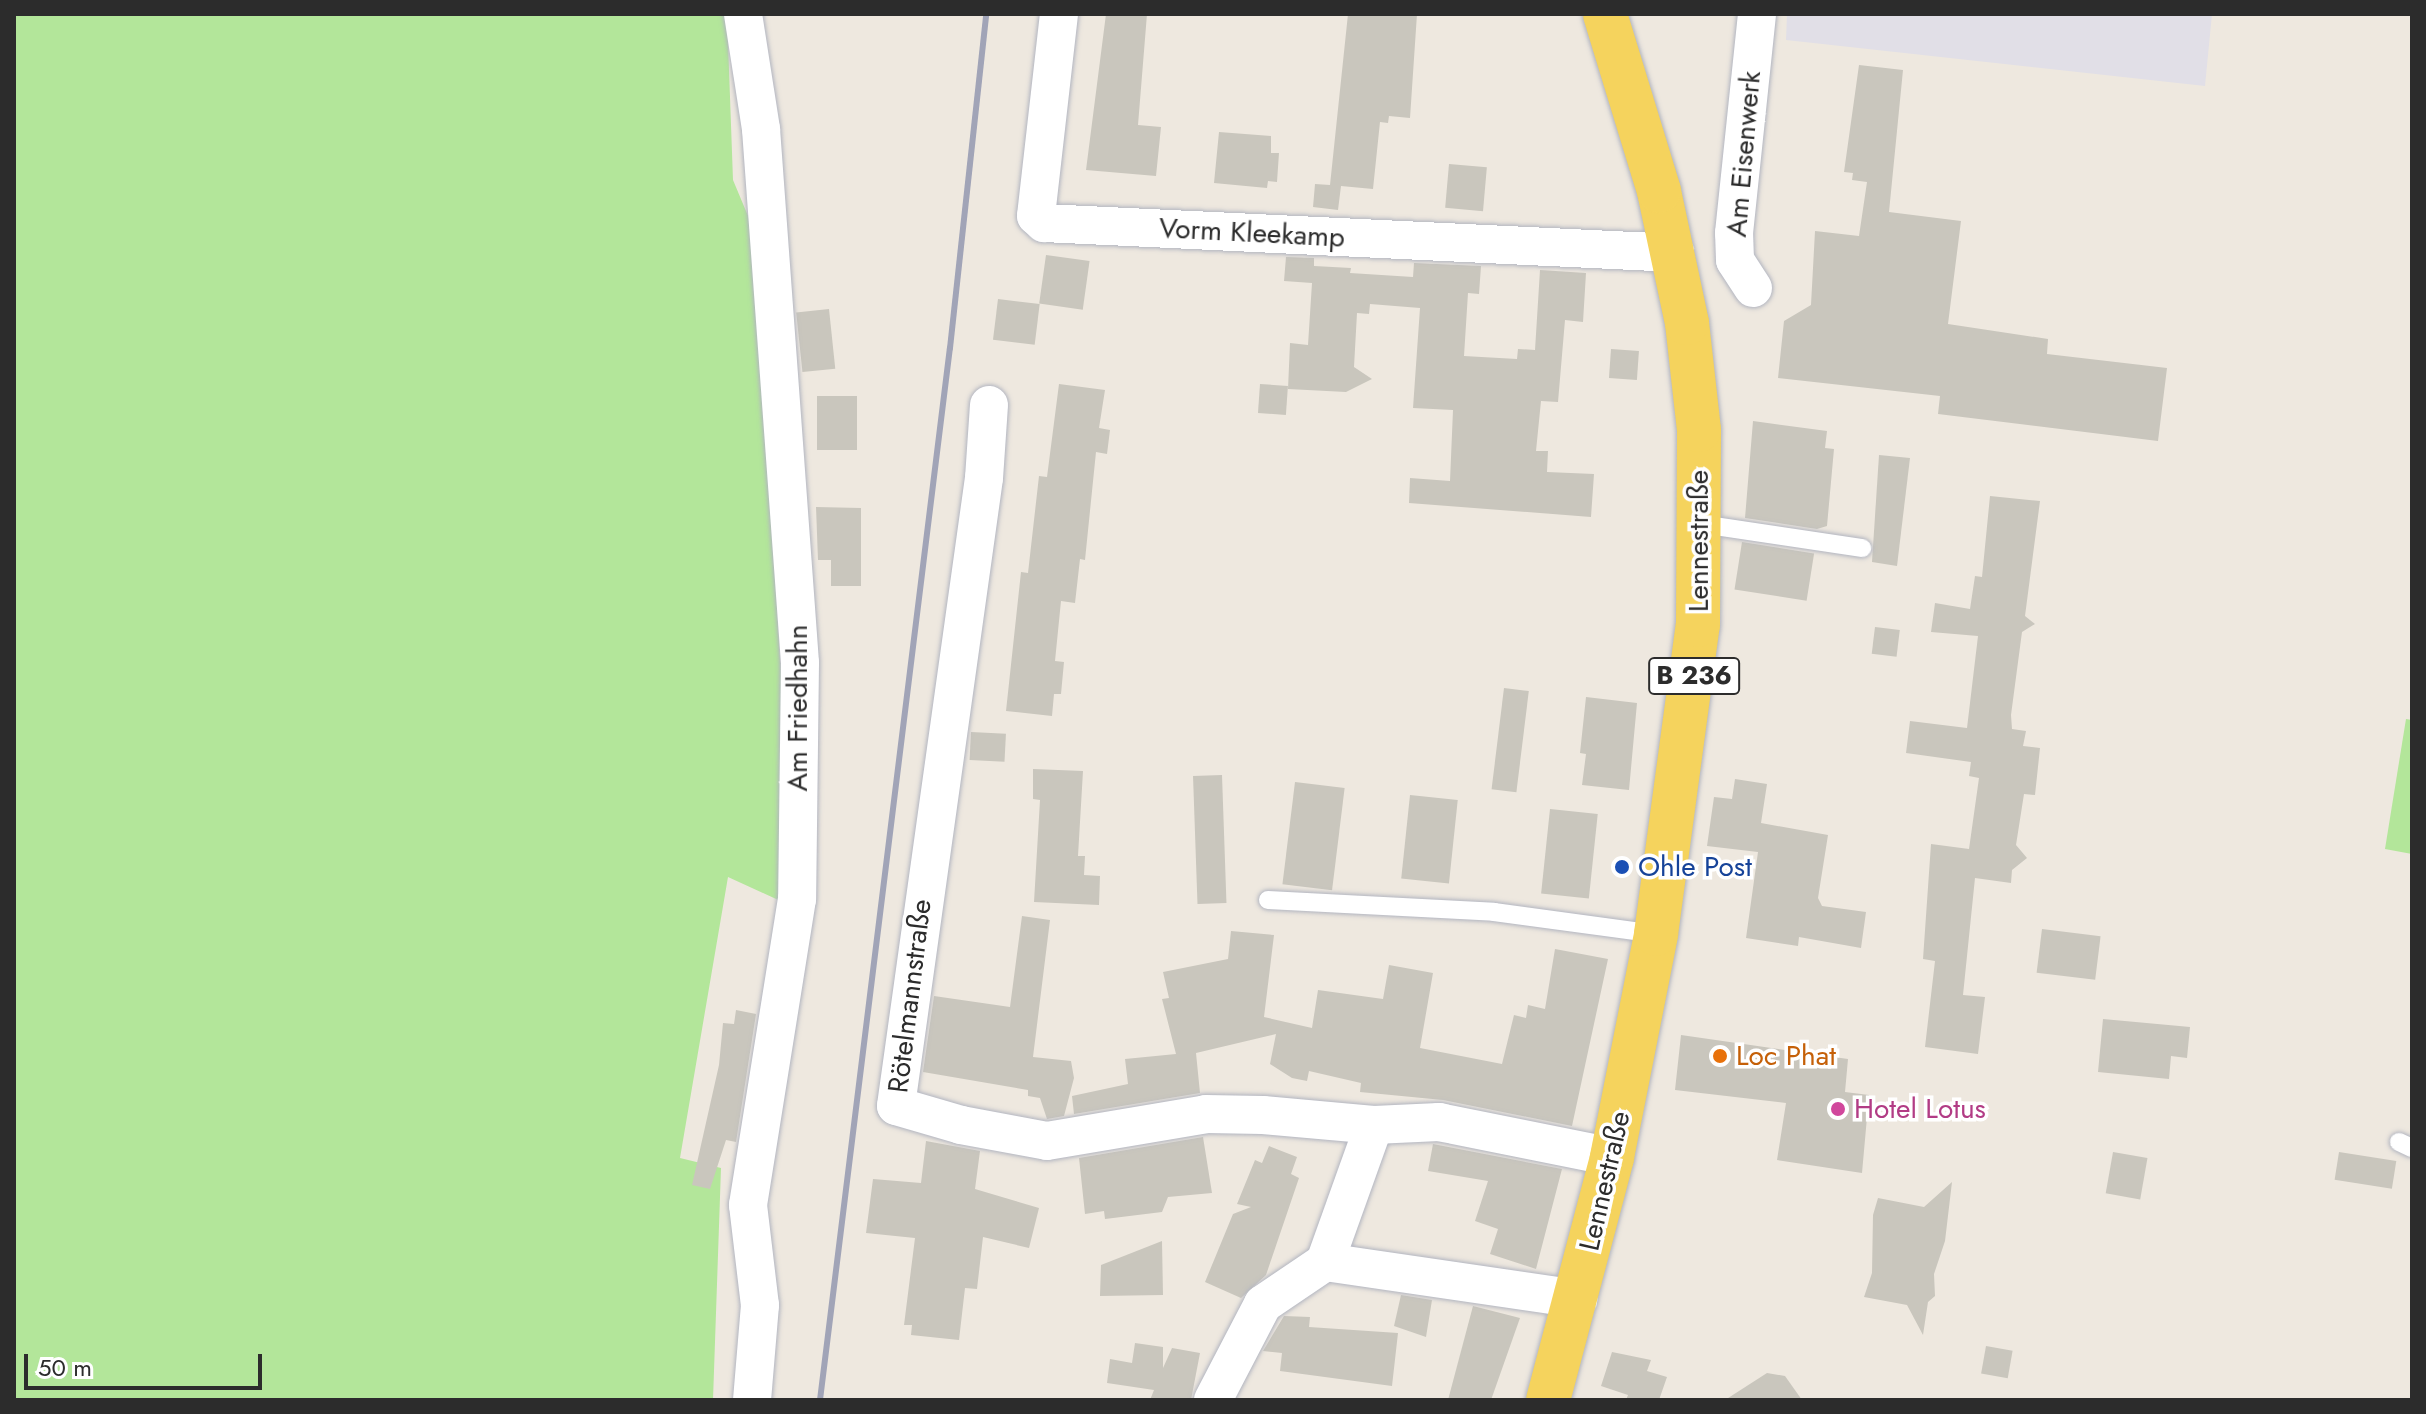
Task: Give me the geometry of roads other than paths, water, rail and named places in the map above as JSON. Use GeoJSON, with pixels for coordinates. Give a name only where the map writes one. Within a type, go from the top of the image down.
{"type":"FeatureCollection","features":[{"type":"Feature","properties":{"kind":"main road","name":"Lennestraße"},"geometry":{"type":"LineString","coordinates":[[1548,1400],[1578,1299],[1612,1157],[1656,934],[1692,697],[1701,524],[1699,430],[1675,253],[1605,14]]}},
{"type":"Feature","properties":{"kind":"street","name":"Am Friedhahn"},"geometry":{"type":"LineString","coordinates":[[743,14],[761,129],[800,663],[797,899],[748,1205],[760,1305],[752,1400]]}},
{"type":"Feature","properties":{"kind":"street","name":"Vorm Kleekamp"},"geometry":{"type":"LineString","coordinates":[[1059,14],[1036,216],[1044,223],[1675,253]]}},
{"type":"Feature","properties":{"kind":"street","name":"Am Eisenwerk"},"geometry":{"type":"LineString","coordinates":[[1753,288],[1735,260],[1734,233],[1757,14]]}},
{"type":"Feature","properties":{"kind":"street","name":"Rötelmannstraße"},"geometry":{"type":"LineString","coordinates":[[989,405],[984,478],[896,1075],[896,1106],[961,1125],[1047,1141],[1206,1114],[1374,1125],[1439,1122],[1612,1157]]}},
{"type":"Feature","properties":{"kind":"street"},"geometry":{"type":"LineString","coordinates":[[1213,1400],[1263,1304],[1325,1262],[1374,1125]]}},
{"type":"Feature","properties":{"kind":"street"},"geometry":{"type":"LineString","coordinates":[[1325,1262],[1578,1299]]}},
{"type":"Feature","properties":{"kind":"lane"},"geometry":{"type":"LineString","coordinates":[[1701,524],[1862,548]]}},
{"type":"Feature","properties":{"kind":"lane"},"geometry":{"type":"LineString","coordinates":[[1268,900],[1494,912],[1656,934]]}},
{"type":"Feature","properties":{"kind":"railway"},"geometry":{"type":"LineString","coordinates":[[820,1400],[950,348],[986,14]]}},
{"type":"Feature","properties":{"kind":"place","name":"Ohle Post"},"geometry":{"type":"Point","coordinates":[1622,867]}},
{"type":"Feature","properties":{"kind":"place","name":"Loc Phat"},"geometry":{"type":"Point","coordinates":[1720,1056]}},
{"type":"Feature","properties":{"kind":"place","name":"Hotel Lotus"},"geometry":{"type":"Point","coordinates":[1838,1109]}}]}
